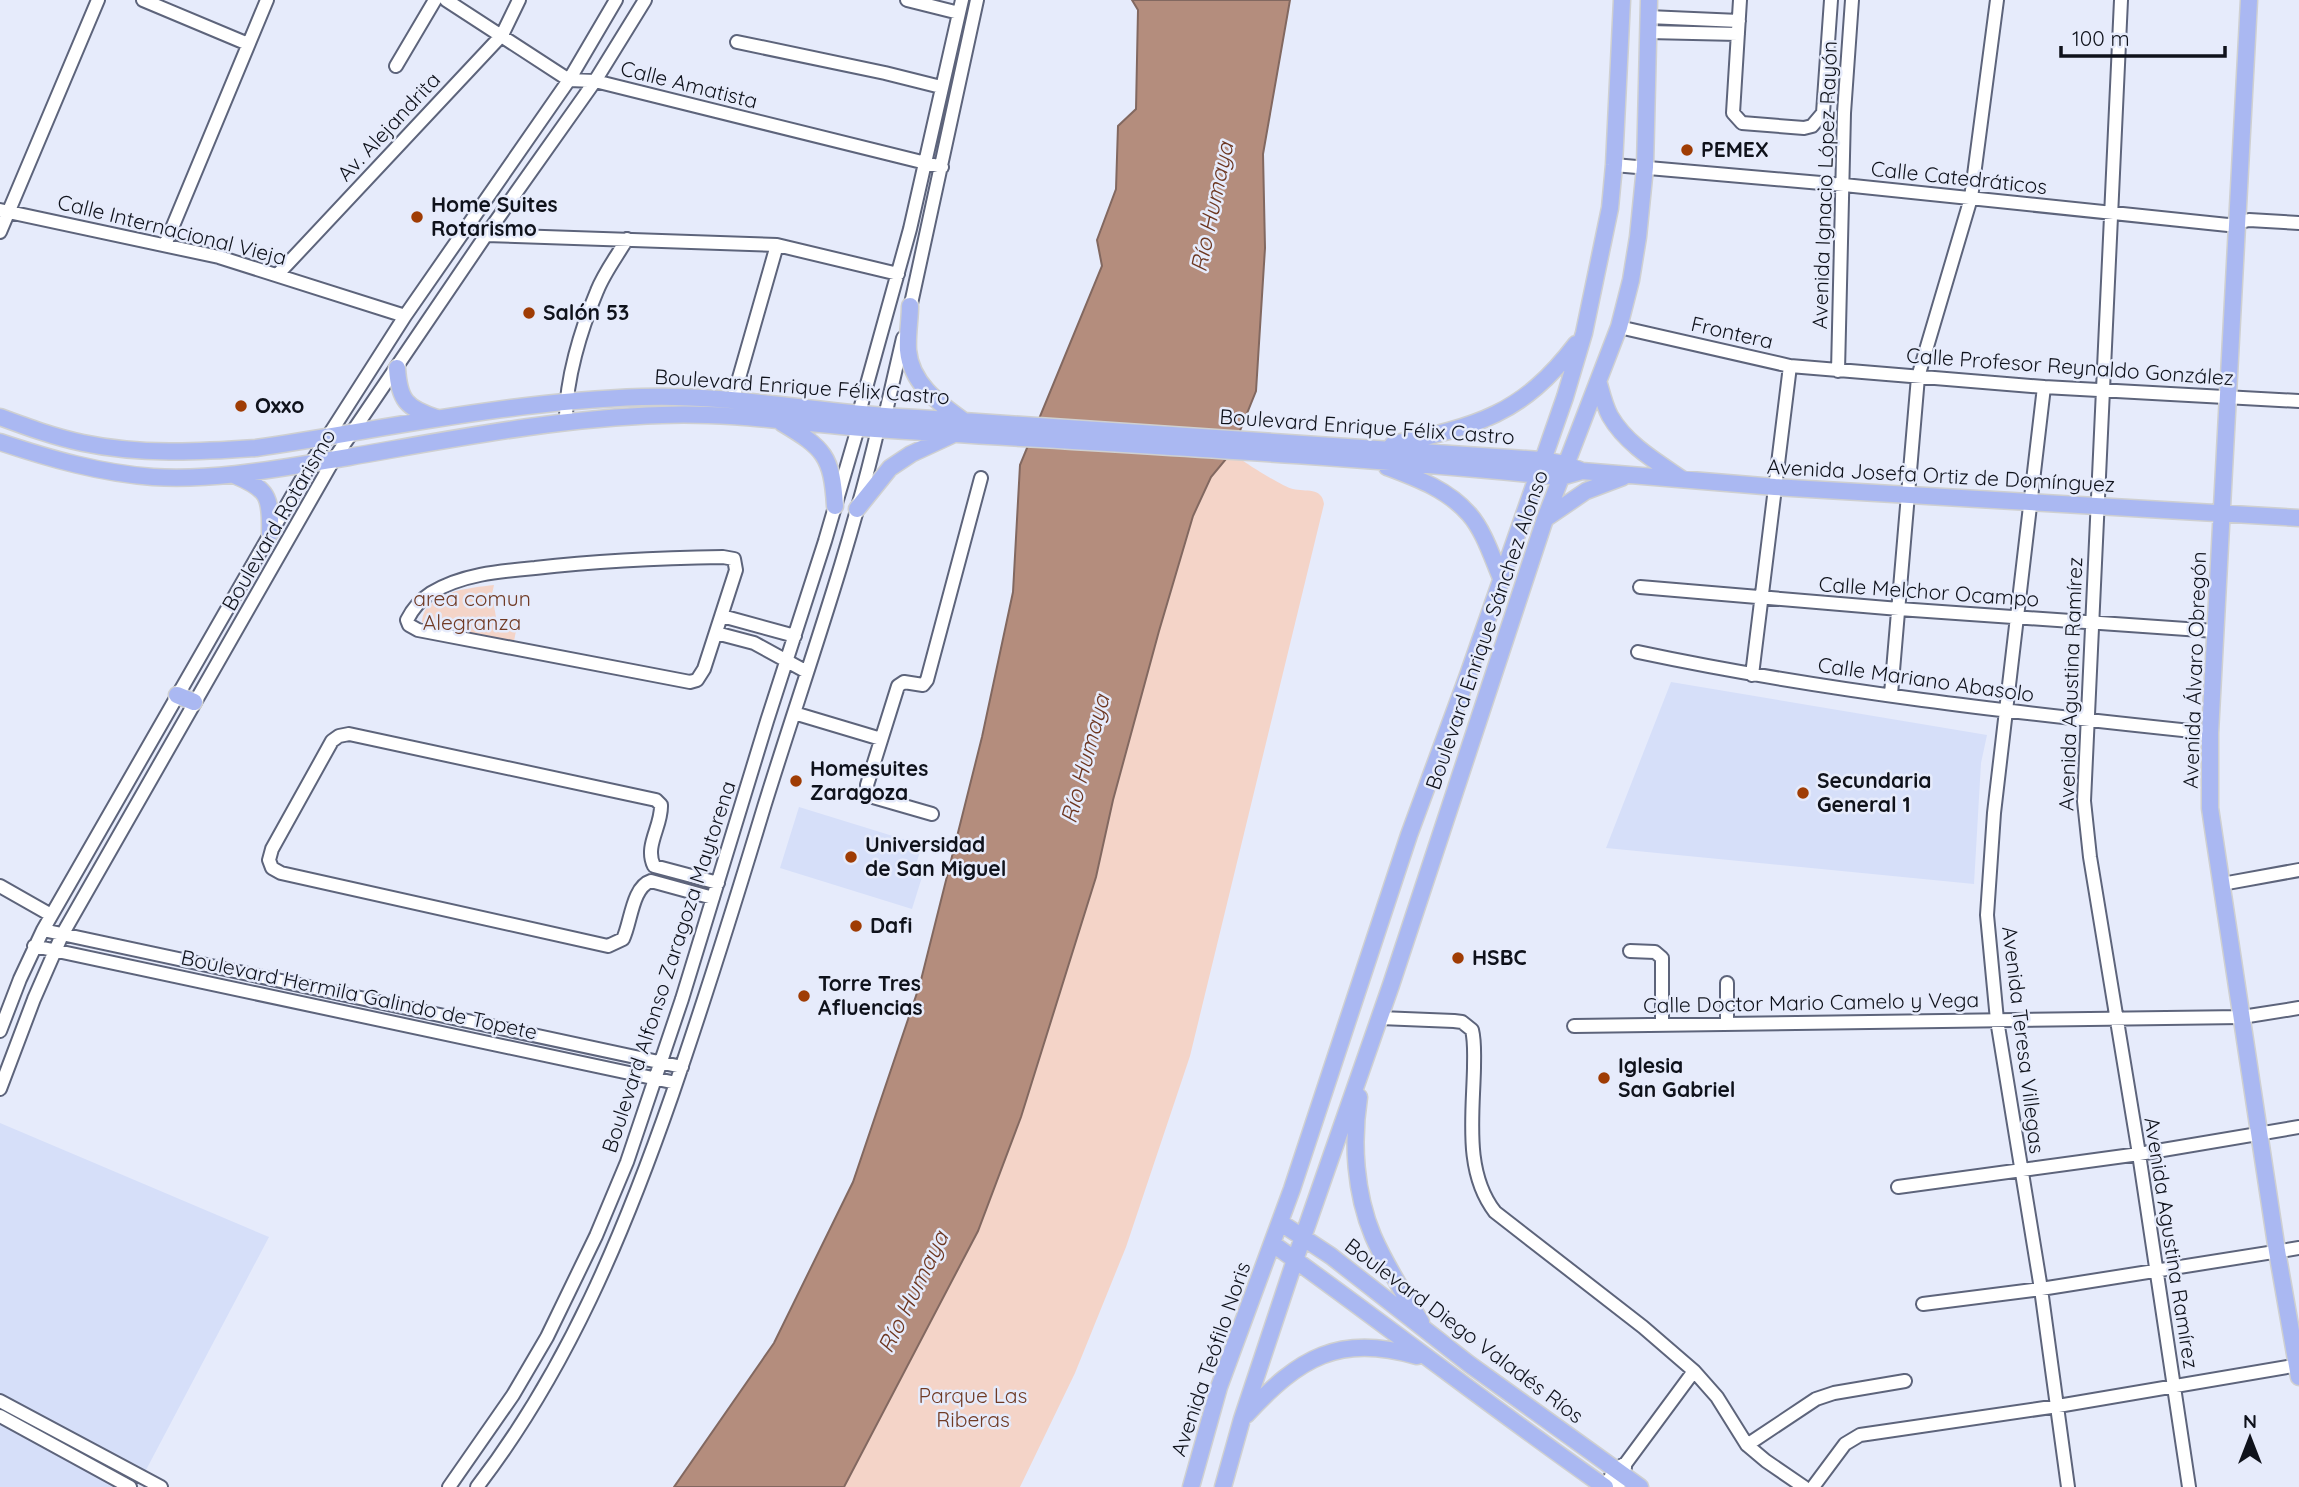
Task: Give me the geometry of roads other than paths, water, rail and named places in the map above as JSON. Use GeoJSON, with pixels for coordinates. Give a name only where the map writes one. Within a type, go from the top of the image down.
{"type":"FeatureCollection","features":[{"type":"Feature","properties":{"kind":"main road","name":"Boulevard Enrique Sánchez Alonso"},"geometry":{"type":"LineString","coordinates":[[1280,1223],[1409,835],[1565,397],[1584,333],[1604,244],[1614,165],[1622,0]]}},
{"type":"Feature","properties":{"kind":"main road","name":"Boulevard Enrique Sánchez Alonso"},"geometry":{"type":"LineString","coordinates":[[1295,1260],[1380,1018],[1545,519],[1619,327],[1638,237],[1645,167],[1649,0]]}},
{"type":"Feature","properties":{"kind":"main road","name":"Avenida Álvaro Obregón"},"geometry":{"type":"LineString","coordinates":[[2249,0],[2210,733],[2210,808],[2258,1133],[2298,1369]]}},
{"type":"Feature","properties":{"kind":"main road"},"geometry":{"type":"LineString","coordinates":[[857,509],[890,468],[960,427],[918,378],[908,351],[911,306]]}},
{"type":"Feature","properties":{"kind":"main road"},"geometry":{"type":"LineString","coordinates":[[1375,454],[1483,421],[1508,409],[1556,371],[1584,333]]}},
{"type":"Feature","properties":{"kind":"main road"},"geometry":{"type":"LineString","coordinates":[[397,368],[398,385],[403,398],[419,412],[439,419]]}},
{"type":"Feature","properties":{"kind":"main road"},"geometry":{"type":"LineString","coordinates":[[1599,384],[1609,415],[1620,431],[1652,459],[1684,481]]}},
{"type":"Feature","properties":{"kind":"main road","name":"Boulevard Enrique Félix Castro"},"geometry":{"type":"LineString","coordinates":[[0,417],[84,444],[124,449],[205,451],[256,448],[565,401],[676,396],[733,399],[858,421]]}},
{"type":"Feature","properties":{"kind":"main road","name":"Boulevard Enrique Félix Castro"},"geometry":{"type":"LineString","coordinates":[[0,442],[78,466],[123,474],[169,477],[231,474],[311,463],[566,422],[663,415],[858,421],[999,429],[1375,454],[1563,470]]}},
{"type":"Feature","properties":{"kind":"main road"},"geometry":{"type":"LineString","coordinates":[[777,420],[808,439],[827,459],[833,475],[835,506]]}},
{"type":"Feature","properties":{"kind":"main road"},"geometry":{"type":"LineString","coordinates":[[1375,454],[1453,499],[1470,514],[1501,578]]}},
{"type":"Feature","properties":{"kind":"main road","name":"Avenida Josefa Ortiz de Domínguez"},"geometry":{"type":"LineString","coordinates":[[1563,470],[1775,487],[2299,517]]}},
{"type":"Feature","properties":{"kind":"main road"},"geometry":{"type":"LineString","coordinates":[[231,474],[254,483],[267,496],[271,512],[270,533]]}},
{"type":"Feature","properties":{"kind":"main road"},"geometry":{"type":"LineString","coordinates":[[1545,519],[1586,491],[1626,475]]}},
{"type":"Feature","properties":{"kind":"main road"},"geometry":{"type":"LineString","coordinates":[[177,695],[194,702]]}},
{"type":"Feature","properties":{"kind":"main road"},"geometry":{"type":"LineString","coordinates":[[1363,1068],[1355,1128],[1357,1166],[1365,1212],[1383,1257],[1426,1330]]}},
{"type":"Feature","properties":{"kind":"main road"},"geometry":{"type":"LineString","coordinates":[[1273,1244],[1280,1223]]}},
{"type":"Feature","properties":{"kind":"main road","name":"Boulevard Diego Valadés Ríos"},"geometry":{"type":"LineString","coordinates":[[1280,1223],[1303,1237],[1469,1364],[1640,1487]]}},
{"type":"Feature","properties":{"kind":"main road","name":"Boulevard Diego Valadés Ríos"},"geometry":{"type":"LineString","coordinates":[[1273,1244],[1604,1487]]}},
{"type":"Feature","properties":{"kind":"main road","name":"Avenida Teófilo Noris"},"geometry":{"type":"LineString","coordinates":[[1191,1487],[1219,1387],[1273,1244]]}},
{"type":"Feature","properties":{"kind":"main road"},"geometry":{"type":"LineString","coordinates":[[1223,1487],[1242,1419],[1295,1260]]}},
{"type":"Feature","properties":{"kind":"main road"},"geometry":{"type":"LineString","coordinates":[[1242,1419],[1280,1380],[1296,1368],[1337,1350],[1381,1348],[1425,1358]]}},
{"type":"Feature","properties":{"kind":"street"},"geometry":{"type":"LineString","coordinates":[[0,232],[4,211],[98,0]]}},
{"type":"Feature","properties":{"kind":"street"},"geometry":{"type":"LineString","coordinates":[[144,0],[248,44]]}},
{"type":"Feature","properties":{"kind":"street"},"geometry":{"type":"LineString","coordinates":[[165,245],[267,0]]}},
{"type":"Feature","properties":{"kind":"street"},"geometry":{"type":"LineString","coordinates":[[396,66],[435,0]]}},
{"type":"Feature","properties":{"kind":"street"},"geometry":{"type":"LineString","coordinates":[[446,0],[569,80]]}},
{"type":"Feature","properties":{"kind":"street","name":"Av. Alejandrita"},"geometry":{"type":"LineString","coordinates":[[278,274],[502,35],[519,0]]}},
{"type":"Feature","properties":{"kind":"street","name":"Boulevard Rotarismo"},"geometry":{"type":"LineString","coordinates":[[0,1031],[34,946],[311,463],[405,316],[569,80],[617,0]]}},
{"type":"Feature","properties":{"kind":"street","name":"Boulevard Rotarismo"},"geometry":{"type":"LineString","coordinates":[[0,1089],[54,950],[334,459],[595,81],[645,0]]}},
{"type":"Feature","properties":{"kind":"street"},"geometry":{"type":"LineString","coordinates":[[907,0],[960,6]]}},
{"type":"Feature","properties":{"kind":"street","name":"Boulevard Alfonso Zaragoza Maytorena"},"geometry":{"type":"LineString","coordinates":[[477,1487],[525,1416],[566,1347],[621,1233],[682,1068],[807,673],[882,423],[911,306],[977,0]]}},
{"type":"Feature","properties":{"kind":"street"},"geometry":{"type":"LineString","coordinates":[[1740,0],[1731,106],[1736,119],[1742,123],[1804,128],[1812,126],[1823,113],[1831,0]]}},
{"type":"Feature","properties":{"kind":"street","name":"Avenida Ignacio López Rayón"},"geometry":{"type":"LineString","coordinates":[[1838,371],[1844,113],[1852,0]]}},
{"type":"Feature","properties":{"kind":"street"},"geometry":{"type":"LineString","coordinates":[[1891,694],[1918,377],[1971,198],[1997,0]]}},
{"type":"Feature","properties":{"kind":"street","name":"Avenida Agustina Ramírez"},"geometry":{"type":"LineString","coordinates":[[2121,0],[2094,623],[2084,780],[2085,829],[2139,1154],[2189,1487]]}},
{"type":"Feature","properties":{"kind":"street","name":"Boulevard Alfonso Zaragoza Maytorena"},"geometry":{"type":"LineString","coordinates":[[449,1487],[513,1395],[547,1337],[613,1200],[718,883],[835,506],[898,274],[960,6]]}},
{"type":"Feature","properties":{"kind":"street"},"geometry":{"type":"LineString","coordinates":[[1648,24],[1739,27]]}},
{"type":"Feature","properties":{"kind":"street"},"geometry":{"type":"LineString","coordinates":[[737,42],[885,73],[941,88]]}},
{"type":"Feature","properties":{"kind":"street","name":"Calle Amatista"},"geometry":{"type":"LineString","coordinates":[[569,80],[595,81],[942,167]]}},
{"type":"Feature","properties":{"kind":"street","name":"Calle Catedráticos"},"geometry":{"type":"LineString","coordinates":[[1614,165],[1844,185],[2228,225],[2249,220],[2299,223]]}},
{"type":"Feature","properties":{"kind":"street","name":"Calle Internacional Vieja"},"geometry":{"type":"LineString","coordinates":[[4,211],[165,245],[278,274],[405,316]]}},
{"type":"Feature","properties":{"kind":"street"},"geometry":{"type":"LineString","coordinates":[[486,236],[776,244],[898,274]]}},
{"type":"Feature","properties":{"kind":"street"},"geometry":{"type":"LineString","coordinates":[[566,422],[565,401],[597,289],[627,239]]}},
{"type":"Feature","properties":{"kind":"street"},"geometry":{"type":"LineString","coordinates":[[733,399],[776,244]]}},
{"type":"Feature","properties":{"kind":"street","name":"Frontera"},"geometry":{"type":"LineString","coordinates":[[1619,327],[1790,366],[1838,371]]}},
{"type":"Feature","properties":{"kind":"street"},"geometry":{"type":"LineString","coordinates":[[1752,675],[1790,366]]}},
{"type":"Feature","properties":{"kind":"street","name":"Calle Profesor Reynaldo González"},"geometry":{"type":"LineString","coordinates":[[1838,371],[2044,387],[2299,401]]}},
{"type":"Feature","properties":{"kind":"street","name":"Avenida Teresa Villegas"},"geometry":{"type":"LineString","coordinates":[[2044,387],[1993,824],[1988,891],[1989,942],[1997,1020],[2041,1289],[2068,1487]]}},
{"type":"Feature","properties":{"kind":"street"},"geometry":{"type":"LineString","coordinates":[[932,814],[873,797],[869,794],[867,785],[898,686],[904,682],[923,685],[927,680],[981,478]]}},
{"type":"Feature","properties":{"kind":"street"},"geometry":{"type":"LineString","coordinates":[[723,557],[734,559],[736,564],[716,633],[701,675],[690,682],[418,630],[409,625],[407,620],[414,608],[432,592],[476,576],[555,565],[723,557]]}},
{"type":"Feature","properties":{"kind":"street","name":"Calle Melchor Ocampo"},"geometry":{"type":"LineString","coordinates":[[1640,587],[1899,609],[2215,631]]}},
{"type":"Feature","properties":{"kind":"street"},"geometry":{"type":"LineString","coordinates":[[722,616],[795,636]]}},
{"type":"Feature","properties":{"kind":"street"},"geometry":{"type":"LineString","coordinates":[[754,643],[758,627]]}},
{"type":"Feature","properties":{"kind":"street"},"geometry":{"type":"LineString","coordinates":[[716,633],[754,643],[807,673]]}},
{"type":"Feature","properties":{"kind":"street","name":"Calle Mariano Abasolo"},"geometry":{"type":"LineString","coordinates":[[1638,652],[1752,675],[2007,711],[2210,733]]}},
{"type":"Feature","properties":{"kind":"street"},"geometry":{"type":"LineString","coordinates":[[794,713],[881,738]]}},
{"type":"Feature","properties":{"kind":"street"},"geometry":{"type":"LineString","coordinates":[[713,898],[651,881],[646,882],[640,889],[623,939],[608,946],[281,873],[272,868],[269,860],[272,849],[332,741],[349,734],[656,800],[661,805],[661,814],[650,849],[654,866],[718,883]]}},
{"type":"Feature","properties":{"kind":"street"},"geometry":{"type":"LineString","coordinates":[[2222,884],[2299,870]]}},
{"type":"Feature","properties":{"kind":"street"},"geometry":{"type":"LineString","coordinates":[[0,886],[51,915]]}},
{"type":"Feature","properties":{"kind":"street","name":"Boulevard Hermila Galindo de Topete"},"geometry":{"type":"LineString","coordinates":[[43,930],[682,1068]]}},
{"type":"Feature","properties":{"kind":"street","name":"Boulevard Hermila Galindo de Topete"},"geometry":{"type":"LineString","coordinates":[[34,946],[676,1083]]}},
{"type":"Feature","properties":{"kind":"street"},"geometry":{"type":"LineString","coordinates":[[1630,951],[1655,952],[1662,958],[1662,1024]]}},
{"type":"Feature","properties":{"kind":"street"},"geometry":{"type":"LineString","coordinates":[[1727,982],[1727,1023]]}},
{"type":"Feature","properties":{"kind":"street","name":"Calle Doctor Mario Camelo y Vega"},"geometry":{"type":"LineString","coordinates":[[1574,1026],[2242,1017],[2299,1009]]}},
{"type":"Feature","properties":{"kind":"street"},"geometry":{"type":"LineString","coordinates":[[1380,1018],[1462,1022],[1472,1030],[1473,1139],[1480,1188],[1495,1212],[1643,1327],[1694,1371],[1717,1397],[1747,1445],[1766,1461],[1810,1486],[1845,1444],[1860,1435],[2298,1369]]}},
{"type":"Feature","properties":{"kind":"street"},"geometry":{"type":"LineString","coordinates":[[1898,1187],[2139,1154],[2299,1127]]}},
{"type":"Feature","properties":{"kind":"street"},"geometry":{"type":"LineString","coordinates":[[1923,1304],[2041,1289],[2299,1248]]}},
{"type":"Feature","properties":{"kind":"street"},"geometry":{"type":"LineString","coordinates":[[547,1337],[566,1347]]}},
{"type":"Feature","properties":{"kind":"street"},"geometry":{"type":"LineString","coordinates":[[1604,1487],[1621,1474],[1694,1371]]}},
{"type":"Feature","properties":{"kind":"street"},"geometry":{"type":"LineString","coordinates":[[1747,1445],[1816,1399],[1834,1393],[1905,1381]]}},
{"type":"Feature","properties":{"kind":"street"},"geometry":{"type":"LineString","coordinates":[[0,1401],[161,1487]]}},
{"type":"Feature","properties":{"kind":"street"},"geometry":{"type":"LineString","coordinates":[[0,1416],[130,1487]]}},
{"type":"Feature","properties":{"kind":"water","name":"Río Humaya"},"geometry":{"type":"Polygon","coordinates":[[[1132,0],[1290,0],[1263,154],[1265,248],[1256,391],[1231,453],[1211,477],[1193,516],[1113,800],[1096,877],[1021,1117],[978,1231],[844,1487],[674,1487],[774,1343],[853,1182],[920,984],[982,737],[1013,592],[1020,465],[1102,266],[1097,240],[1116,189],[1118,126],[1136,109],[1138,10],[1132,0]]]}},
{"type":"Feature","properties":{"kind":"place","name":"PEMEX"},"geometry":{"type":"Point","coordinates":[1687,150]}},
{"type":"Feature","properties":{"kind":"place","name":"Home Suites Rotarismo"},"geometry":{"type":"Point","coordinates":[417,217]}},
{"type":"Feature","properties":{"kind":"place","name":"Salón 53"},"geometry":{"type":"Point","coordinates":[529,313]}},
{"type":"Feature","properties":{"kind":"place","name":"Oxxo"},"geometry":{"type":"Point","coordinates":[241,406]}},
{"type":"Feature","properties":{"kind":"place","name":"Homesuites Zaragoza"},"geometry":{"type":"Point","coordinates":[796,781]}},
{"type":"Feature","properties":{"kind":"place","name":"Secundaria General 1"},"geometry":{"type":"Point","coordinates":[1803,793]}},
{"type":"Feature","properties":{"kind":"place","name":"Universidad de San Miguel"},"geometry":{"type":"Point","coordinates":[851,857]}},
{"type":"Feature","properties":{"kind":"place","name":"Dafi"},"geometry":{"type":"Point","coordinates":[856,926]}},
{"type":"Feature","properties":{"kind":"place","name":"HSBC"},"geometry":{"type":"Point","coordinates":[1458,958]}},
{"type":"Feature","properties":{"kind":"place","name":"Torre Tres Afluencias"},"geometry":{"type":"Point","coordinates":[804,996]}},
{"type":"Feature","properties":{"kind":"place","name":"Iglesia San Gabriel"},"geometry":{"type":"Point","coordinates":[1604,1078]}},
{"type":"Feature","properties":{"kind":"park label","name":"area comun Alegranza"},"geometry":{"type":"Point","coordinates":[472,611]}},
{"type":"Feature","properties":{"kind":"park label","name":"Parque Las Riberas"},"geometry":{"type":"Point","coordinates":[973,1408]}}]}
